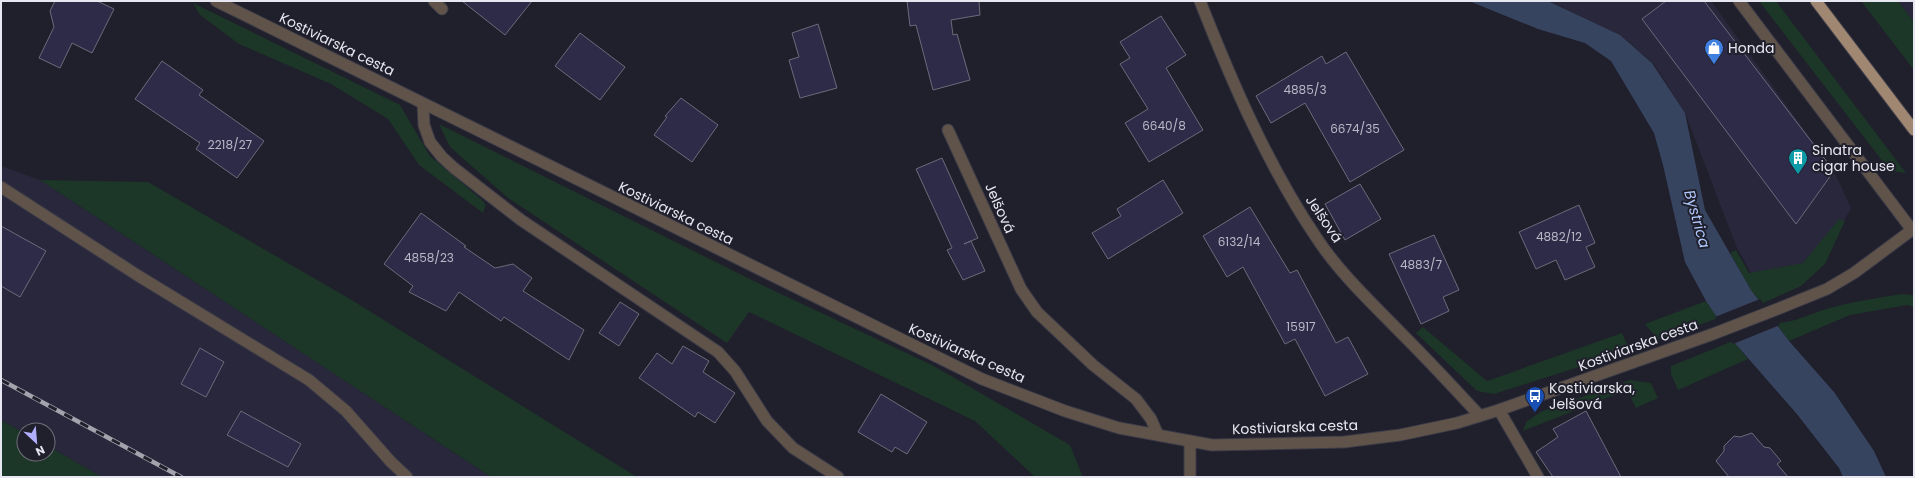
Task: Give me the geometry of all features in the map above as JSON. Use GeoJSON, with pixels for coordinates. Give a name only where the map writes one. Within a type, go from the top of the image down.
{"type":"FeatureCollection","features":[{"type":"Feature","properties":{"kind":"main road"},"geometry":{"type":"LineString","coordinates":[[1816,1],[1914,130]]}},
{"type":"Feature","properties":{"kind":"street","name":"Kostiviarska cesta"},"geometry":{"type":"LineString","coordinates":[[216,1],[982,379],[1066,411],[1119,428],[1212,445],[1344,442],[1400,435],[1457,423],[1480,416],[1713,334],[1827,289],[1847,277],[1913,231],[1739,1]]}},
{"type":"Feature","properties":{"kind":"street"},"geometry":{"type":"LineString","coordinates":[[434,1],[442,9]]}},
{"type":"Feature","properties":{"kind":"street","name":"Jelšová"},"geometry":{"type":"LineString","coordinates":[[1200,1],[1220,52],[1255,130],[1284,185],[1316,238],[1358,289],[1480,416]]}},
{"type":"Feature","properties":{"kind":"street"},"geometry":{"type":"LineString","coordinates":[[423,104],[424,125],[430,142],[442,157],[521,220],[718,352],[735,371],[767,421],[794,448],[838,477]]}},
{"type":"Feature","properties":{"kind":"street","name":"Jelšová"},"geometry":{"type":"LineString","coordinates":[[948,130],[1021,289],[1037,312],[1087,360],[1136,399],[1151,419],[1158,435]]}},
{"type":"Feature","properties":{"kind":"street"},"geometry":{"type":"LineString","coordinates":[[1,187],[61,227],[309,380],[346,412],[391,462],[407,477]]}},
{"type":"Feature","properties":{"kind":"street"},"geometry":{"type":"LineString","coordinates":[[1499,410],[1538,477]]}},
{"type":"Feature","properties":{"kind":"street"},"geometry":{"type":"LineString","coordinates":[[1190,441],[1190,477]]}},
{"type":"Feature","properties":{"kind":"shaded area"},"geometry":{"type":"Polygon","coordinates":[[[1549,1],[1711,1],[1834,171],[1851,208],[1820,265],[1766,299],[1737,248],[1685,113],[1654,64],[1620,35],[1549,1]]]}},
{"type":"Feature","properties":{"kind":"shaded area"},"geometry":{"type":"Polygon","coordinates":[[[1898,1],[1914,1],[1914,22],[1898,1]]]}},
{"type":"Feature","properties":{"kind":"shaded area"},"geometry":{"type":"Polygon","coordinates":[[[1,166],[40,180],[491,477],[102,477],[56,451],[56,422],[16,422],[16,428],[1,420],[1,166]]]}},
{"type":"Feature","properties":{"kind":"green space"},"geometry":{"type":"Polygon","coordinates":[[[1759,1],[1776,1],[1906,173],[1890,171],[1759,1]]]}},
{"type":"Feature","properties":{"kind":"green space"},"geometry":{"type":"Polygon","coordinates":[[[1861,1],[1898,1],[1914,22],[1914,70],[1861,1]]]}},
{"type":"Feature","properties":{"kind":"green space"},"geometry":{"type":"Polygon","coordinates":[[[193,3],[400,105],[430,156],[482,200],[486,205],[483,213],[419,165],[388,119],[331,84],[239,44],[200,15],[193,3]]]}},
{"type":"Feature","properties":{"kind":"green space"},"geometry":{"type":"Polygon","coordinates":[[[439,124],[764,286],[932,365],[1070,445],[1083,477],[1035,477],[975,421],[749,312],[727,343],[508,198],[450,147],[439,124]]]}},
{"type":"Feature","properties":{"kind":"green space"},"geometry":{"type":"Polygon","coordinates":[[[40,180],[148,182],[350,299],[637,477],[491,477],[40,180]]]}},
{"type":"Feature","properties":{"kind":"green space"},"geometry":{"type":"Polygon","coordinates":[[[1839,219],[1845,221],[1825,264],[1801,286],[1761,304],[1751,290],[1730,253],[1736,250],[1749,273],[1803,263],[1839,219]]]}},
{"type":"Feature","properties":{"kind":"green space"},"geometry":{"type":"Polygon","coordinates":[[[1902,294],[1914,295],[1914,307],[1907,305],[1850,315],[1789,341],[1776,323],[1796,320],[1845,304],[1902,294]]]}},
{"type":"Feature","properties":{"kind":"green space"},"geometry":{"type":"Polygon","coordinates":[[[1706,301],[1718,318],[1658,340],[1645,324],[1706,301]]]}},
{"type":"Feature","properties":{"kind":"green space"},"geometry":{"type":"Polygon","coordinates":[[[1423,327],[1487,381],[1622,333],[1627,344],[1626,352],[1494,394],[1477,391],[1416,333],[1423,327]]]}},
{"type":"Feature","properties":{"kind":"green space"},"geometry":{"type":"Polygon","coordinates":[[[1733,341],[1748,359],[1678,390],[1671,374],[1671,366],[1733,341]]]}},
{"type":"Feature","properties":{"kind":"green space"},"geometry":{"type":"Polygon","coordinates":[[[1630,380],[1651,383],[1658,398],[1636,408],[1627,390],[1523,431],[1526,422],[1542,411],[1630,380]]]}},
{"type":"Feature","properties":{"kind":"green space"},"geometry":{"type":"Polygon","coordinates":[[[1,420],[16,428],[16,462],[56,462],[56,451],[102,477],[1,477],[1,420]]]}},
{"type":"Feature","properties":{"kind":"water","name":"Bystrica"},"geometry":{"type":"Polygon","coordinates":[[[1469,1],[1548,1],[1620,35],[1652,63],[1685,113],[1705,210],[1751,290],[1789,341],[1834,392],[1874,451],[1886,477],[1843,477],[1839,468],[1796,413],[1733,341],[1706,301],[1685,262],[1663,165],[1654,133],[1611,61],[1585,43],[1538,29],[1469,1]]]}},
{"type":"Feature","properties":{"kind":"pier"},"geometry":{"type":"Polygon","coordinates":[[[1760,299],[1780,325],[1733,344],[1715,317],[1760,299]]]}},
{"type":"Feature","properties":{"kind":"building"},"geometry":{"type":"Polygon","coordinates":[[[55,1],[97,1],[114,9],[92,53],[72,43],[60,68],[39,58],[54,27],[50,11],[55,1]]]}},
{"type":"Feature","properties":{"kind":"building"},"geometry":{"type":"Polygon","coordinates":[[[462,1],[532,1],[505,35],[462,1]]]}},
{"type":"Feature","properties":{"kind":"building"},"geometry":{"type":"Polygon","coordinates":[[[907,1],[979,1],[980,15],[951,20],[953,35],[957,34],[970,80],[933,90],[916,25],[910,26],[907,1]]]}},
{"type":"Feature","properties":{"kind":"building","name":"Honda"},"geometry":{"type":"Polygon","coordinates":[[[1666,1],[1704,1],[1834,171],[1796,224],[1642,19],[1666,1]]]}},
{"type":"Feature","properties":{"kind":"building"},"geometry":{"type":"Polygon","coordinates":[[[1161,16],[1186,55],[1166,68],[1203,130],[1149,162],[1125,123],[1148,109],[1120,64],[1130,58],[1120,42],[1161,16]]]}},
{"type":"Feature","properties":{"kind":"building"},"geometry":{"type":"Polygon","coordinates":[[[818,24],[837,88],[800,98],[789,60],[799,57],[792,33],[818,24]]]}},
{"type":"Feature","properties":{"kind":"building"},"geometry":{"type":"Polygon","coordinates":[[[580,33],[625,67],[600,100],[555,66],[580,33]]]}},
{"type":"Feature","properties":{"kind":"building"},"geometry":{"type":"Polygon","coordinates":[[[1346,52],[1404,150],[1350,182],[1305,103],[1271,123],[1256,96],[1322,56],[1326,64],[1346,52]]]}},
{"type":"Feature","properties":{"kind":"building"},"geometry":{"type":"Polygon","coordinates":[[[162,61],[203,90],[199,95],[264,141],[237,178],[196,149],[200,143],[135,99],[162,61]]]}},
{"type":"Feature","properties":{"kind":"building"},"geometry":{"type":"Polygon","coordinates":[[[681,98],[718,125],[692,162],[654,135],[667,117],[665,116],[681,98]]]}},
{"type":"Feature","properties":{"kind":"building"},"geometry":{"type":"Polygon","coordinates":[[[942,158],[978,238],[971,241],[985,271],[963,280],[947,250],[952,248],[916,169],[942,158]]]}},
{"type":"Feature","properties":{"kind":"building"},"geometry":{"type":"Polygon","coordinates":[[[1163,180],[1183,213],[1108,259],[1092,233],[1121,216],[1117,209],[1163,180]]]}},
{"type":"Feature","properties":{"kind":"building"},"geometry":{"type":"Polygon","coordinates":[[[1360,184],[1381,219],[1345,240],[1325,204],[1360,184]]]}},
{"type":"Feature","properties":{"kind":"building"},"geometry":{"type":"Polygon","coordinates":[[[1579,205],[1595,243],[1586,247],[1595,267],[1565,280],[1556,260],[1536,269],[1519,232],[1579,205]]]}},
{"type":"Feature","properties":{"kind":"building"},"geometry":{"type":"Polygon","coordinates":[[[1250,207],[1290,273],[1297,270],[1336,343],[1348,337],[1368,374],[1325,396],[1295,339],[1285,344],[1243,267],[1227,277],[1203,236],[1250,207]]]}},
{"type":"Feature","properties":{"kind":"building"},"geometry":{"type":"Polygon","coordinates":[[[421,213],[466,246],[464,247],[495,268],[513,264],[532,278],[523,291],[584,330],[569,360],[504,317],[501,321],[459,292],[446,311],[409,292],[413,286],[384,264],[421,213]]]}},
{"type":"Feature","properties":{"kind":"building"},"geometry":{"type":"Polygon","coordinates":[[[1,226],[46,251],[20,297],[1,286],[1,226]]]}},
{"type":"Feature","properties":{"kind":"building"},"geometry":{"type":"Polygon","coordinates":[[[1434,235],[1459,290],[1443,297],[1449,311],[1421,324],[1389,254],[1434,235]]]}},
{"type":"Feature","properties":{"kind":"building"},"geometry":{"type":"Polygon","coordinates":[[[620,302],[639,314],[619,346],[599,333],[620,302]]]}},
{"type":"Feature","properties":{"kind":"building"},"geometry":{"type":"Polygon","coordinates":[[[683,346],[709,361],[703,372],[735,393],[715,423],[698,412],[695,417],[639,378],[657,353],[672,364],[683,346]]]}},
{"type":"Feature","properties":{"kind":"building"},"geometry":{"type":"Polygon","coordinates":[[[200,348],[224,362],[206,397],[181,384],[200,348]]]}},
{"type":"Feature","properties":{"kind":"building"},"geometry":{"type":"Polygon","coordinates":[[[881,394],[927,422],[907,454],[895,447],[892,452],[858,432],[881,394]]]}},
{"type":"Feature","properties":{"kind":"building"},"geometry":{"type":"Polygon","coordinates":[[[241,411],[301,444],[288,467],[227,435],[241,411]]]}},
{"type":"Feature","properties":{"kind":"building"},"geometry":{"type":"Polygon","coordinates":[[[1586,411],[1621,477],[1553,477],[1536,452],[1558,437],[1553,429],[1586,411]]]}},
{"type":"Feature","properties":{"kind":"building"},"geometry":{"type":"Polygon","coordinates":[[[1752,433],[1764,447],[1770,448],[1781,461],[1777,464],[1788,477],[1729,477],[1716,461],[1724,451],[1724,446],[1734,436],[1740,437],[1752,433]]]}},
{"type":"Feature","properties":{"kind":"railway"},"geometry":{"type":"LineString","coordinates":[[1,380],[181,477]]}},
{"type":"Feature","properties":{"kind":"place","name":"Honda"},"geometry":{"type":"Point","coordinates":[1714,65]}},
{"type":"Feature","properties":{"kind":"place","name":"Sinatra cigar house"},"geometry":{"type":"Point","coordinates":[1798,175]}},
{"type":"Feature","properties":{"kind":"place","name":"Kostiviarska, Jelšová"},"geometry":{"type":"Point","coordinates":[1535,413]}}]}
